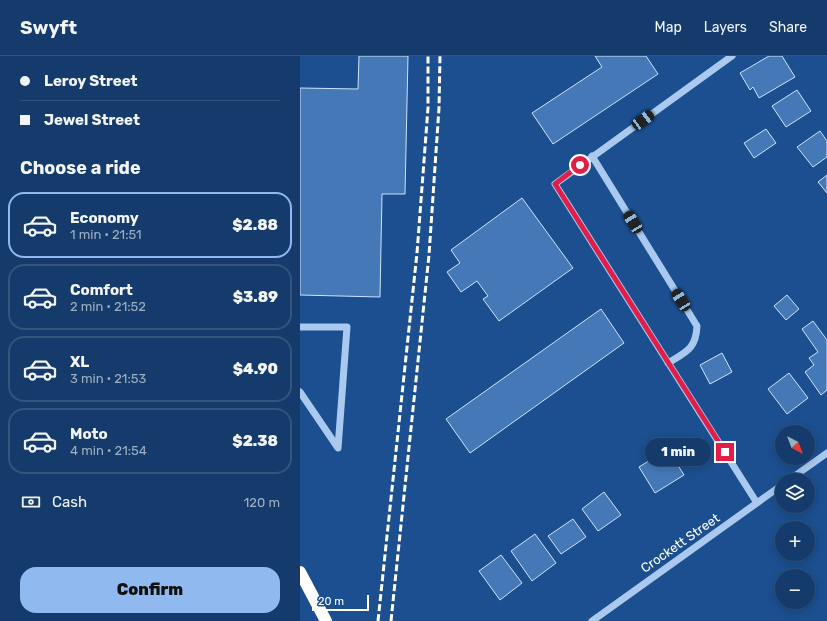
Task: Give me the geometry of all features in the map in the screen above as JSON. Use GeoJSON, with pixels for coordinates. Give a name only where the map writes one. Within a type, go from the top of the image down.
{"type":"FeatureCollection","features":[{"type":"Feature","properties":{"kind":"highway"},"geometry":{"type":"LineString","coordinates":[[300,572],[326,621]]}},
{"type":"Feature","properties":{"kind":"street"},"geometry":{"type":"LineString","coordinates":[[732,56],[555,184],[758,503]]}},
{"type":"Feature","properties":{"kind":"street"},"geometry":{"type":"LineString","coordinates":[[592,156],[697,326],[696,338],[688,350],[668,363]]}},
{"type":"Feature","properties":{"kind":"street"},"geometry":{"type":"LineString","coordinates":[[300,327],[347,327],[338,448],[300,392]]}},
{"type":"Feature","properties":{"kind":"street"},"geometry":{"type":"LineString","coordinates":[[799,473],[827,453]]}},
{"type":"Feature","properties":{"kind":"street","name":"Crockett Street"},"geometry":{"type":"LineString","coordinates":[[592,621],[775,490]]}},
{"type":"Feature","properties":{"kind":"building"},"geometry":{"type":"Polygon","coordinates":[[[359,56],[408,56],[405,194],[382,194],[380,297],[300,295],[300,88],[358,89],[359,56]]]}},
{"type":"Feature","properties":{"kind":"building"},"geometry":{"type":"Polygon","coordinates":[[[595,56],[646,56],[658,74],[553,144],[532,113],[602,67],[595,56]]]}},
{"type":"Feature","properties":{"kind":"building"},"geometry":{"type":"Polygon","coordinates":[[[769,56],[782,56],[795,77],[759,98],[753,87],[750,90],[740,73],[769,56]]]}},
{"type":"Feature","properties":{"kind":"building"},"geometry":{"type":"Polygon","coordinates":[[[797,90],[811,111],[786,127],[772,106],[797,90]]]}},
{"type":"Feature","properties":{"kind":"building"},"geometry":{"type":"Polygon","coordinates":[[[766,129],[776,143],[754,158],[744,143],[766,129]]]}},
{"type":"Feature","properties":{"kind":"building"},"geometry":{"type":"Polygon","coordinates":[[[820,131],[827,141],[827,157],[813,167],[797,147],[820,131]]]}},
{"type":"Feature","properties":{"kind":"building"},"geometry":{"type":"Polygon","coordinates":[[[827,175],[827,193],[818,182],[827,175]]]}},
{"type":"Feature","properties":{"kind":"building"},"geometry":{"type":"Polygon","coordinates":[[[522,198],[573,268],[499,321],[483,299],[488,296],[477,281],[461,292],[447,272],[460,263],[451,250],[522,198]]]}},
{"type":"Feature","properties":{"kind":"building"},"geometry":{"type":"Polygon","coordinates":[[[787,295],[799,309],[786,320],[774,306],[787,295]]]}},
{"type":"Feature","properties":{"kind":"building"},"geometry":{"type":"Polygon","coordinates":[[[601,309],[624,343],[470,453],[446,419],[601,309]]]}},
{"type":"Feature","properties":{"kind":"building"},"geometry":{"type":"Polygon","coordinates":[[[813,321],[827,340],[827,390],[821,395],[805,372],[814,365],[809,358],[818,352],[802,329],[813,321]]]}},
{"type":"Feature","properties":{"kind":"building"},"geometry":{"type":"Polygon","coordinates":[[[722,353],[732,372],[710,384],[700,365],[722,353]]]}},
{"type":"Feature","properties":{"kind":"building"},"geometry":{"type":"Polygon","coordinates":[[[789,373],[808,398],[787,414],[768,389],[789,373]]]}},
{"type":"Feature","properties":{"kind":"building"},"geometry":{"type":"Polygon","coordinates":[[[668,449],[684,475],[655,493],[639,467],[668,449]]]}},
{"type":"Feature","properties":{"kind":"building"},"geometry":{"type":"Polygon","coordinates":[[[604,492],[621,515],[598,531],[582,509],[604,492]]]}},
{"type":"Feature","properties":{"kind":"building"},"geometry":{"type":"Polygon","coordinates":[[[573,519],[586,537],[561,554],[548,536],[573,519]]]}},
{"type":"Feature","properties":{"kind":"building"},"geometry":{"type":"Polygon","coordinates":[[[535,534],[556,563],[532,581],[511,551],[535,534]]]}},
{"type":"Feature","properties":{"kind":"building"},"geometry":{"type":"Polygon","coordinates":[[[501,555],[522,583],[500,600],[479,571],[501,555]]]}},
{"type":"Feature","properties":{"kind":"railway"},"geometry":{"type":"LineString","coordinates":[[378,621],[417,253],[428,108],[428,56]]}},
{"type":"Feature","properties":{"kind":"railway"},"geometry":{"type":"LineString","coordinates":[[391,621],[429,255],[439,108],[440,56]]}},
{"type":"Feature","properties":{"kind":"route"},"geometry":{"type":"LineString","coordinates":[[580,165],[555,184],[725,452]]}}]}
